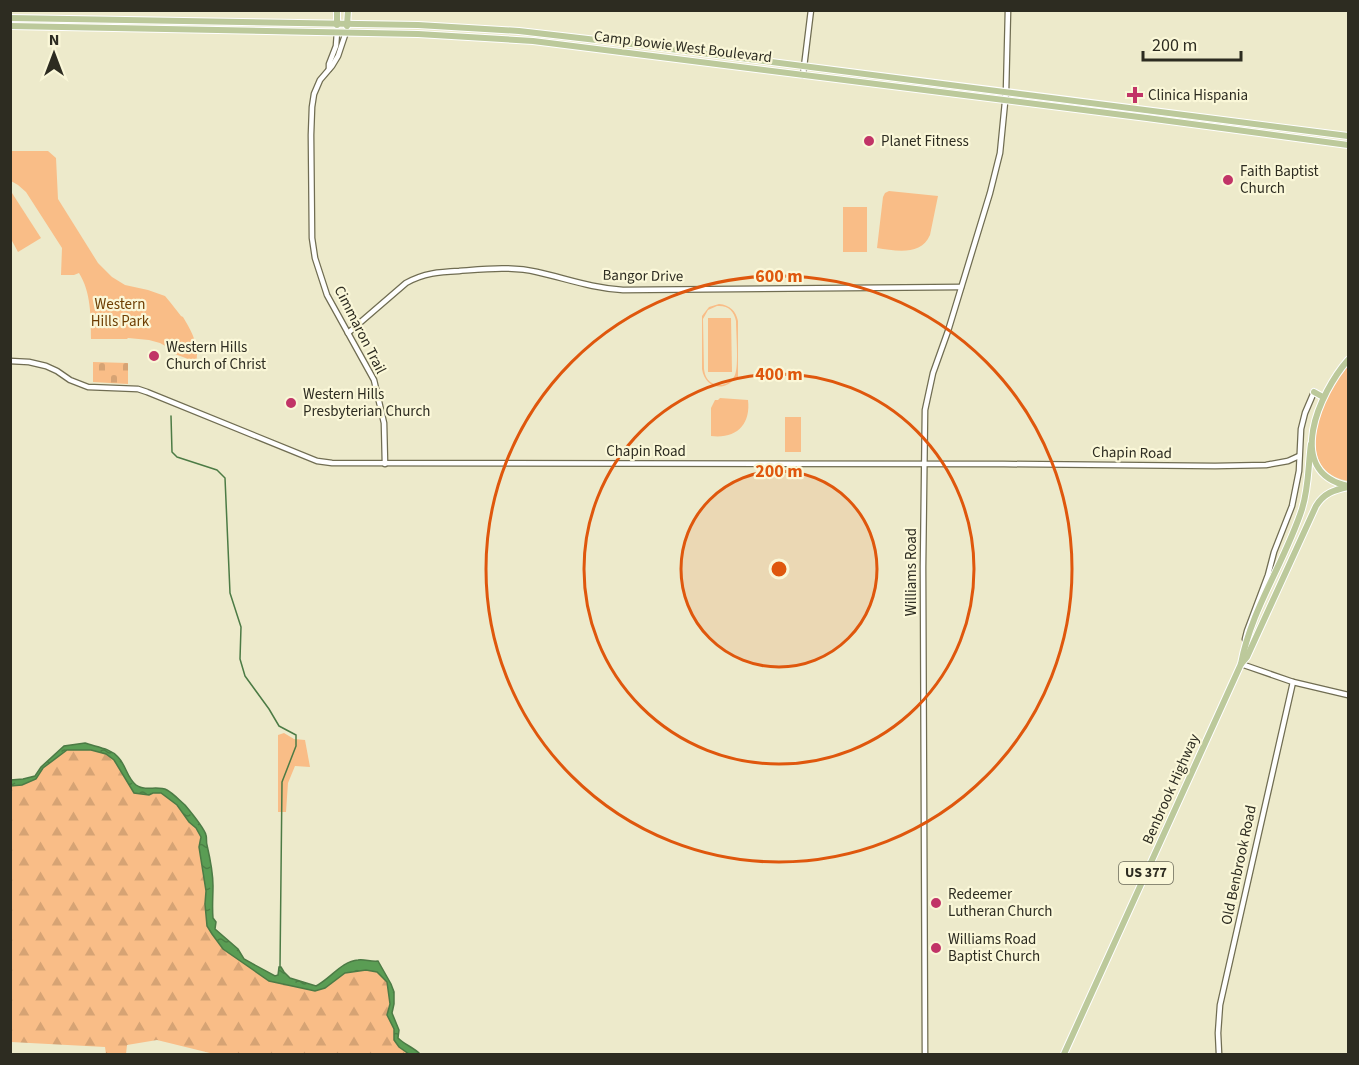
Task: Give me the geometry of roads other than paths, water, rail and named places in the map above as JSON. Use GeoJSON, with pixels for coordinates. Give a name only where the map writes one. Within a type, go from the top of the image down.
{"type":"FeatureCollection","features":[{"type":"Feature","properties":{"kind":"main road"},"geometry":{"type":"LineString","coordinates":[[337,10],[337,32]]}},
{"type":"Feature","properties":{"kind":"main road"},"geometry":{"type":"LineString","coordinates":[[346,32],[348,10]]}},
{"type":"Feature","properties":{"kind":"main road","name":"Camp Bowie West Boulevard"},"geometry":{"type":"LineString","coordinates":[[10,18],[491,28],[556,34],[1348,136]]}},
{"type":"Feature","properties":{"kind":"main road"},"geometry":{"type":"LineString","coordinates":[[237,22],[237,30]]}},
{"type":"Feature","properties":{"kind":"main road","name":"Camp Bowie West Boulevard"},"geometry":{"type":"LineString","coordinates":[[10,26],[440,34],[533,41],[1348,146]]}},
{"type":"Feature","properties":{"kind":"main road"},"geometry":{"type":"LineString","coordinates":[[533,41],[536,35],[556,34]]}},
{"type":"Feature","properties":{"kind":"main road","name":"US 377"},"geometry":{"type":"LineString","coordinates":[[1311,444],[1313,427],[1323,398],[1348,360]]}},
{"type":"Feature","properties":{"kind":"main road"},"geometry":{"type":"LineString","coordinates":[[1314,392],[1323,398]]}},
{"type":"Feature","properties":{"kind":"main road"},"geometry":{"type":"LineString","coordinates":[[1311,444],[1317,465],[1322,472],[1334,481],[1348,486]]}},
{"type":"Feature","properties":{"kind":"main road","name":"Benbrook Highway"},"geometry":{"type":"LineString","coordinates":[[1064,1054],[1241,664],[1244,646],[1259,608],[1302,510],[1307,489],[1311,444]]}},
{"type":"Feature","properties":{"kind":"main road","name":"Benbrook Highway"},"geometry":{"type":"LineString","coordinates":[[1241,664],[1247,657],[1316,506],[1329,492],[1348,486]]}},
{"type":"Feature","properties":{"kind":"street"},"geometry":{"type":"LineString","coordinates":[[803,75],[811,10]]}},
{"type":"Feature","properties":{"kind":"street","name":"Williams Road"},"geometry":{"type":"LineString","coordinates":[[925,1054],[924,410],[933,373],[1000,153],[1006,92],[1008,10]]}},
{"type":"Feature","properties":{"kind":"street","name":"Cimmaron Trail"},"geometry":{"type":"LineString","coordinates":[[329,69],[336,46],[337,32]]}},
{"type":"Feature","properties":{"kind":"street","name":"Cimmaron Trail"},"geometry":{"type":"LineString","coordinates":[[346,32],[338,56],[316,88],[312,107],[310,192],[312,238],[315,258],[327,295],[374,380],[384,423],[385,464]]}},
{"type":"Feature","properties":{"kind":"street","name":"Bangor Drive"},"geometry":{"type":"LineString","coordinates":[[348,333],[406,283],[417,277],[495,268],[536,271],[607,289],[961,287]]}},
{"type":"Feature","properties":{"kind":"street","name":"Chapin Road"},"geometry":{"type":"LineString","coordinates":[[10,362],[29,362],[46,366],[88,387],[140,390],[317,461],[332,464],[1260,465],[1283,462],[1299,456]]}},
{"type":"Feature","properties":{"kind":"street","name":"Benbrook Highway"},"geometry":{"type":"LineString","coordinates":[[1244,646],[1246,631],[1293,506],[1297,486],[1301,429],[1314,392]]}},
{"type":"Feature","properties":{"kind":"street"},"geometry":{"type":"LineString","coordinates":[[1241,664],[1293,682],[1348,695]]}},
{"type":"Feature","properties":{"kind":"street","name":"Old Benbrook Road"},"geometry":{"type":"LineString","coordinates":[[1219,1054],[1220,1005],[1293,682]]}},
{"type":"Feature","properties":{"kind":"water"},"geometry":{"type":"Polygon","coordinates":[[[85,743],[115,754],[136,785],[170,792],[185,805],[203,828],[212,876],[215,929],[238,949],[244,959],[275,976],[278,975],[279,967],[281,967],[290,978],[316,986],[347,963],[361,960],[378,961],[394,992],[392,1013],[399,1030],[398,1038],[420,1054],[409,1054],[394,1040],[394,1029],[387,1015],[390,1004],[387,982],[377,972],[366,970],[345,973],[325,988],[315,991],[269,981],[223,949],[207,926],[206,891],[199,847],[201,837],[196,828],[177,805],[161,793],[149,795],[134,793],[114,760],[106,754],[91,750],[67,750],[43,768],[36,779],[22,785],[11,786],[11,780],[35,776],[41,767],[64,746],[85,743]]]}},
{"type":"Feature","properties":{"kind":"waterway"},"geometry":{"type":"LineString","coordinates":[[171,416],[172,452],[177,457],[217,470],[225,478],[230,593],[241,627],[240,659],[245,676],[279,726],[296,735],[296,746],[282,782],[280,967]]}},
{"type":"Feature","properties":{"kind":"place","name":"Clinica Hispania"},"geometry":{"type":"Point","coordinates":[1135,95]}},
{"type":"Feature","properties":{"kind":"place","name":"Planet Fitness"},"geometry":{"type":"Point","coordinates":[869,141]}},
{"type":"Feature","properties":{"kind":"place","name":"Faith Baptist Church"},"geometry":{"type":"Point","coordinates":[1228,180]}},
{"type":"Feature","properties":{"kind":"place","name":"Western Hills Church of Christ"},"geometry":{"type":"Point","coordinates":[154,356]}},
{"type":"Feature","properties":{"kind":"place","name":"Western Hills Presbyterian Church"},"geometry":{"type":"Point","coordinates":[291,403]}},
{"type":"Feature","properties":{"kind":"place","name":"Redeemer Lutheran Church"},"geometry":{"type":"Point","coordinates":[936,903]}},
{"type":"Feature","properties":{"kind":"place","name":"Williams Road Baptist Church"},"geometry":{"type":"Point","coordinates":[936,948]}},
{"type":"Feature","properties":{"kind":"park label","name":"Western Hills Park"},"geometry":{"type":"Point","coordinates":[120,312]}}]}
